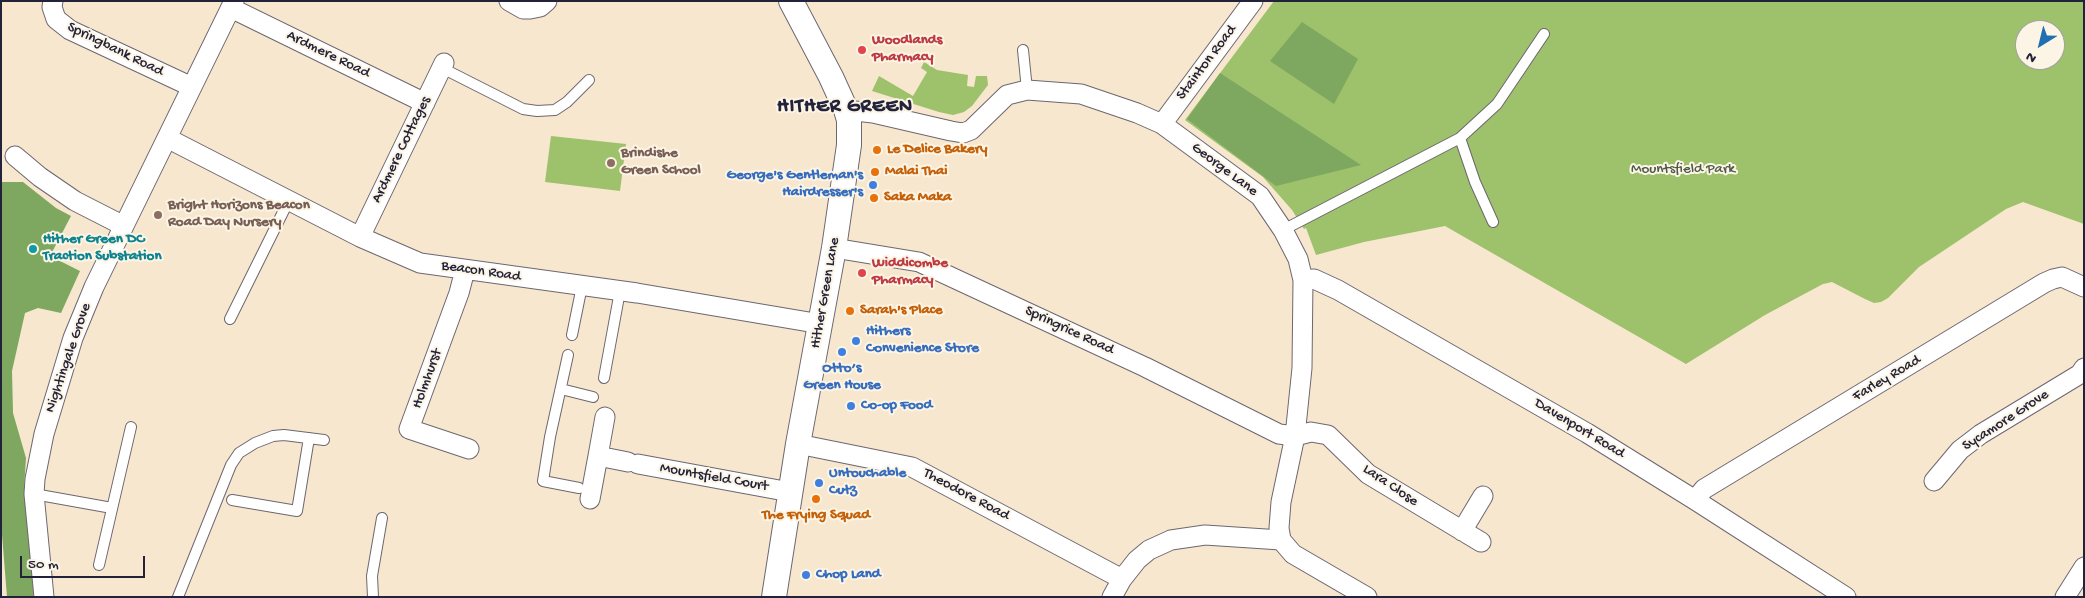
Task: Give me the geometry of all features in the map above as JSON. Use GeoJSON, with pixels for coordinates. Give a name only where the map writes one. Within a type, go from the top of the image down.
{"type":"FeatureCollection","features":[{"type":"Feature","properties":{"kind":"street","name":"Springbank Road"},"geometry":{"type":"LineString","coordinates":[[52,1],[56,19],[70,30],[192,87]]}},
{"type":"Feature","properties":{"kind":"street"},"geometry":{"type":"LineString","coordinates":[[509,1],[523,8],[530,9],[540,7],[547,1]]}},
{"type":"Feature","properties":{"kind":"street","name":"Hither Green Lane"},"geometry":{"type":"LineString","coordinates":[[774,597],[798,444],[822,324],[849,145],[849,120],[846,110],[832,77],[791,1]]}},
{"type":"Feature","properties":{"kind":"street","name":"Stainton Road"},"geometry":{"type":"LineString","coordinates":[[1162,124],[1252,1]]}},
{"type":"Feature","properties":{"kind":"street","name":"Nightingale Grove"},"geometry":{"type":"LineString","coordinates":[[44,597],[34,494],[36,467],[73,338],[94,287],[232,5]]}},
{"type":"Feature","properties":{"kind":"street","name":"Ardmere Road"},"geometry":{"type":"LineString","coordinates":[[232,5],[425,103]]}},
{"type":"Feature","properties":{"kind":"street","name":"Ardmere Cottages"},"geometry":{"type":"LineString","coordinates":[[360,237],[443,66]]}},
{"type":"Feature","properties":{"kind":"street","name":"George Lane"},"geometry":{"type":"LineString","coordinates":[[846,110],[873,113],[963,132],[971,130],[1007,95],[1027,90],[1081,94],[1137,113],[1162,124],[1260,196],[1283,230],[1298,259],[1303,280],[1302,368],[1295,436],[1281,502],[1279,528],[1282,540]]}},
{"type":"Feature","properties":{"kind":"street","name":"Beacon Road"},"geometry":{"type":"LineString","coordinates":[[167,138],[360,237],[420,263],[620,291],[822,324]]}},
{"type":"Feature","properties":{"kind":"street"},"geometry":{"type":"LineString","coordinates":[[15,156],[40,177],[75,201],[124,226]]}},
{"type":"Feature","properties":{"kind":"street","name":"Springrice Road"},"geometry":{"type":"LineString","coordinates":[[834,248],[919,262],[1145,367],[1279,434],[1295,436]]}},
{"type":"Feature","properties":{"kind":"street","name":"Holmhurst"},"geometry":{"type":"LineString","coordinates":[[465,270],[459,293],[410,429],[470,449]]}},
{"type":"Feature","properties":{"kind":"street","name":"Farley Road"},"geometry":{"type":"LineString","coordinates":[[1695,500],[1704,489],[2044,283],[2062,278],[2084,287]]}},
{"type":"Feature","properties":{"kind":"street","name":"Davenport Road"},"geometry":{"type":"LineString","coordinates":[[1303,280],[1314,279],[1397,323],[1578,428],[1695,500],[1846,597]]}},
{"type":"Feature","properties":{"kind":"street","name":"Sycamore Grove"},"geometry":{"type":"LineString","coordinates":[[1934,481],[1960,450],[1981,434],[2080,374],[2084,368]]}},
{"type":"Feature","properties":{"kind":"street"},"geometry":{"type":"LineString","coordinates":[[585,494],[598,456],[605,417]]}},
{"type":"Feature","properties":{"kind":"street","name":"Lara Close"},"geometry":{"type":"LineString","coordinates":[[1295,436],[1311,432],[1328,435],[1368,474],[1481,542]]}},
{"type":"Feature","properties":{"kind":"street","name":"Theodore Road"},"geometry":{"type":"LineString","coordinates":[[798,444],[912,467],[1122,579]]}},
{"type":"Feature","properties":{"kind":"street","name":"Mountsfield Court"},"geometry":{"type":"LineString","coordinates":[[598,456],[790,492]]}},
{"type":"Feature","properties":{"kind":"street"},"geometry":{"type":"LineString","coordinates":[[1462,532],[1483,496]]}},
{"type":"Feature","properties":{"kind":"street"},"geometry":{"type":"LineString","coordinates":[[1112,597],[1122,579],[1149,550],[1171,540],[1205,535],[1282,540],[1293,554],[1367,597]]}},
{"type":"Feature","properties":{"kind":"street"},"geometry":{"type":"LineString","coordinates":[[2066,597],[2084,567]]}},
{"type":"Feature","properties":{"kind":"lane"},"geometry":{"type":"LineString","coordinates":[[1283,230],[1460,138],[1497,104],[1544,34]]}},
{"type":"Feature","properties":{"kind":"lane"},"geometry":{"type":"LineString","coordinates":[[1023,50],[1027,90]]}},
{"type":"Feature","properties":{"kind":"lane"},"geometry":{"type":"LineString","coordinates":[[443,66],[522,109],[538,111],[555,110],[567,102],[589,80]]}},
{"type":"Feature","properties":{"kind":"lane"},"geometry":{"type":"LineString","coordinates":[[1460,138],[1475,182],[1493,222]]}},
{"type":"Feature","properties":{"kind":"lane"},"geometry":{"type":"LineString","coordinates":[[230,319],[288,200]]}},
{"type":"Feature","properties":{"kind":"lane"},"geometry":{"type":"LineString","coordinates":[[572,335],[582,286]]}},
{"type":"Feature","properties":{"kind":"lane"},"geometry":{"type":"LineString","coordinates":[[604,378],[620,291]]}},
{"type":"Feature","properties":{"kind":"lane"},"geometry":{"type":"LineString","coordinates":[[568,355],[550,436],[544,482],[585,494]]}},
{"type":"Feature","properties":{"kind":"lane"},"geometry":{"type":"LineString","coordinates":[[561,389],[593,397]]}},
{"type":"Feature","properties":{"kind":"lane"},"geometry":{"type":"LineString","coordinates":[[99,565],[131,427]]}},
{"type":"Feature","properties":{"kind":"lane"},"geometry":{"type":"LineString","coordinates":[[178,597],[227,474],[239,453],[256,442],[273,436],[284,435],[324,440]]}},
{"type":"Feature","properties":{"kind":"lane"},"geometry":{"type":"LineString","coordinates":[[232,500],[296,511],[309,438]]}},
{"type":"Feature","properties":{"kind":"lane"},"geometry":{"type":"LineString","coordinates":[[34,494],[112,508]]}},
{"type":"Feature","properties":{"kind":"lane"},"geometry":{"type":"LineString","coordinates":[[373,597],[372,576],[382,518]]}},
{"type":"Feature","properties":{"kind":"green space","name":"Mountsfield Park"},"geometry":{"type":"Polygon","coordinates":[[[1274,1],[2084,1],[2084,224],[2023,202],[2006,209],[1919,267],[1888,298],[1881,302],[1874,303],[1832,282],[1823,284],[1765,315],[1686,364],[1445,226],[1364,242],[1316,255],[1306,228],[1304,229],[1292,210],[1263,177],[1185,120],[1274,1]]]}},
{"type":"Feature","properties":{"kind":"green space"},"geometry":{"type":"Polygon","coordinates":[[[1302,22],[1358,59],[1334,104],[1270,61],[1302,22]]]}},
{"type":"Feature","properties":{"kind":"green space"},"geometry":{"type":"Polygon","coordinates":[[[924,62],[937,70],[968,75],[967,86],[974,87],[976,76],[987,76],[988,85],[972,106],[964,112],[953,115],[872,91],[879,76],[913,96],[927,72],[921,68],[924,62]]]}},
{"type":"Feature","properties":{"kind":"green space"},"geometry":{"type":"Polygon","coordinates":[[[1220,73],[1361,165],[1276,186],[1187,119],[1220,73]]]}},
{"type":"Feature","properties":{"kind":"green space"},"geometry":{"type":"Polygon","coordinates":[[[551,136],[626,144],[620,191],[545,182],[551,136]]]}},
{"type":"Feature","properties":{"kind":"green space"},"geometry":{"type":"Polygon","coordinates":[[[1,182],[23,182],[56,208],[71,216],[50,256],[80,271],[61,313],[38,308],[25,313],[12,371],[13,413],[26,458],[24,488],[34,597],[7,597],[1,522],[1,182]]]}},
{"type":"Feature","properties":{"kind":"place","name":"Woodlands Pharmacy"},"geometry":{"type":"Point","coordinates":[862,50]}},
{"type":"Feature","properties":{"kind":"place","name":"Le Delice Bakery"},"geometry":{"type":"Point","coordinates":[877,150]}},
{"type":"Feature","properties":{"kind":"place","name":"Brindishe Green School"},"geometry":{"type":"Point","coordinates":[611,163]}},
{"type":"Feature","properties":{"kind":"place","name":"Malai Thai"},"geometry":{"type":"Point","coordinates":[875,172]}},
{"type":"Feature","properties":{"kind":"place","name":"George's Gentleman's Hairdresser's"},"geometry":{"type":"Point","coordinates":[873,185]}},
{"type":"Feature","properties":{"kind":"place","name":"Saka Maka"},"geometry":{"type":"Point","coordinates":[874,198]}},
{"type":"Feature","properties":{"kind":"place","name":"Bright Horizons Beacon Road Day Nursery"},"geometry":{"type":"Point","coordinates":[158,215]}},
{"type":"Feature","properties":{"kind":"place","name":"Hither Green DC Traction Substation"},"geometry":{"type":"Point","coordinates":[33,249]}},
{"type":"Feature","properties":{"kind":"place","name":"Widdicombe Pharmacy"},"geometry":{"type":"Point","coordinates":[862,273]}},
{"type":"Feature","properties":{"kind":"place","name":"Sarah's Place"},"geometry":{"type":"Point","coordinates":[850,311]}},
{"type":"Feature","properties":{"kind":"place","name":"Hithers Convenience Store"},"geometry":{"type":"Point","coordinates":[856,341]}},
{"type":"Feature","properties":{"kind":"place","name":"Otto’s Green House"},"geometry":{"type":"Point","coordinates":[842,352]}},
{"type":"Feature","properties":{"kind":"place","name":"Co-op Food"},"geometry":{"type":"Point","coordinates":[851,406]}},
{"type":"Feature","properties":{"kind":"place","name":"Untouchable Cutz"},"geometry":{"type":"Point","coordinates":[819,483]}},
{"type":"Feature","properties":{"kind":"place","name":"The Frying Squad"},"geometry":{"type":"Point","coordinates":[816,499]}},
{"type":"Feature","properties":{"kind":"place","name":"Chop Land"},"geometry":{"type":"Point","coordinates":[806,575]}},
{"type":"Feature","properties":{"kind":"district","name":"HITHER GREEN"},"geometry":{"type":"Point","coordinates":[845,108]}}]}
